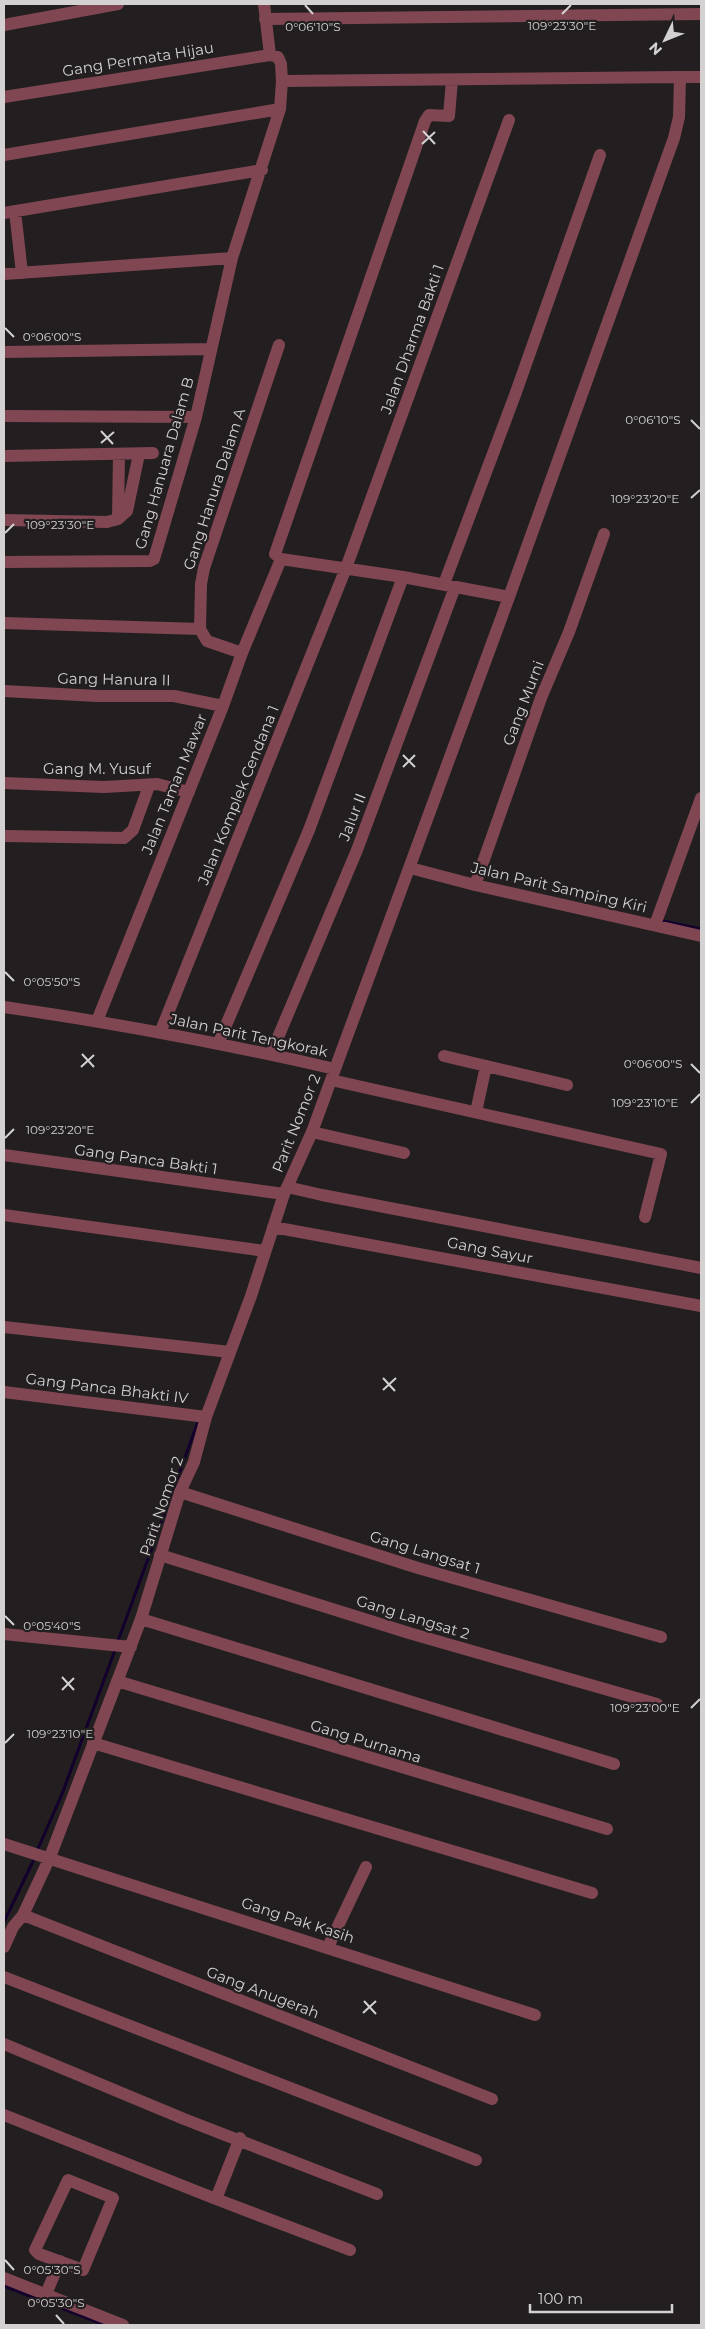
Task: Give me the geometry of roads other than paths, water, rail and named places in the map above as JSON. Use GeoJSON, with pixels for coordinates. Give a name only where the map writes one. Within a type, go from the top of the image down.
{"type":"FeatureCollection","features":[{"type":"Feature","properties":{"kind":"street"},"geometry":{"type":"LineString","coordinates":[[4,25],[118,4]]}},
{"type":"Feature","properties":{"kind":"street","name":"Gang Hanuara Dalam B"},"geometry":{"type":"LineString","coordinates":[[4,562],[153,560],[196,417],[232,258],[262,170],[280,109],[281,64],[274,56],[265,20],[264,4]]}},
{"type":"Feature","properties":{"kind":"street"},"geometry":{"type":"LineString","coordinates":[[265,20],[647,9],[701,14]]}},
{"type":"Feature","properties":{"kind":"street","name":"Gang Permata Hijau"},"geometry":{"type":"LineString","coordinates":[[4,97],[274,56]]}},
{"type":"Feature","properties":{"kind":"street","name":"Jalan Parit Tengkorak"},"geometry":{"type":"LineString","coordinates":[[4,1007],[97,1021],[271,1054],[333,1075],[510,597],[674,138],[679,117],[680,77]]}},
{"type":"Feature","properties":{"kind":"street"},"geometry":{"type":"LineString","coordinates":[[282,80],[701,77]]}},
{"type":"Feature","properties":{"kind":"street"},"geometry":{"type":"LineString","coordinates":[[452,80],[449,116],[429,115],[425,121],[276,551],[277,557],[281,559],[404,577],[510,597]]}},
{"type":"Feature","properties":{"kind":"street"},"geometry":{"type":"LineString","coordinates":[[4,156],[280,109]]}},
{"type":"Feature","properties":{"kind":"street","name":"Jalan Dharma Bakti 1"},"geometry":{"type":"LineString","coordinates":[[346,568],[509,120]]}},
{"type":"Feature","properties":{"kind":"street","name":"Jalur II"},"geometry":{"type":"LineString","coordinates":[[271,1054],[357,850],[600,155]]}},
{"type":"Feature","properties":{"kind":"street"},"geometry":{"type":"LineString","coordinates":[[22,273],[10,212],[262,170]]}},
{"type":"Feature","properties":{"kind":"street"},"geometry":{"type":"LineString","coordinates":[[4,274],[232,258]]}},
{"type":"Feature","properties":{"kind":"street","name":"Gang Hanura Dalam A"},"geometry":{"type":"LineString","coordinates":[[200,629],[201,584],[204,568],[279,346]]}},
{"type":"Feature","properties":{"kind":"street"},"geometry":{"type":"LineString","coordinates":[[4,352],[211,349]]}},
{"type":"Feature","properties":{"kind":"street"},"geometry":{"type":"LineString","coordinates":[[4,416],[196,417]]}},
{"type":"Feature","properties":{"kind":"street"},"geometry":{"type":"LineString","coordinates":[[4,456],[153,453]]}},
{"type":"Feature","properties":{"kind":"street"},"geometry":{"type":"LineString","coordinates":[[118,519],[119,454]]}},
{"type":"Feature","properties":{"kind":"street"},"geometry":{"type":"LineString","coordinates":[[4,520],[107,522],[118,519],[127,511],[139,454]]}},
{"type":"Feature","properties":{"kind":"street","name":"Gang Murni"},"geometry":{"type":"LineString","coordinates":[[475,885],[541,698],[569,632],[604,534]]}},
{"type":"Feature","properties":{"kind":"street","name":"Jalan Taman Mawar"},"geometry":{"type":"LineString","coordinates":[[97,1021],[281,559]]}},
{"type":"Feature","properties":{"kind":"street","name":"Jalan Komplek Cendana 1"},"geometry":{"type":"LineString","coordinates":[[160,1033],[346,568]]}},
{"type":"Feature","properties":{"kind":"street"},"geometry":{"type":"LineString","coordinates":[[218,1044],[309,830],[404,577]]}},
{"type":"Feature","properties":{"kind":"street"},"geometry":{"type":"LineString","coordinates":[[4,623],[200,629],[207,641],[242,653]]}},
{"type":"Feature","properties":{"kind":"street","name":"Gang Hanura II"},"geometry":{"type":"LineString","coordinates":[[4,691],[97,696],[174,696],[223,706]]}},
{"type":"Feature","properties":{"kind":"street","name":"Gang M. Yusuf"},"geometry":{"type":"LineString","coordinates":[[4,783],[104,787],[164,785],[189,792]]}},
{"type":"Feature","properties":{"kind":"street"},"geometry":{"type":"LineString","coordinates":[[6,836],[124,838],[133,830],[149,786]]}},
{"type":"Feature","properties":{"kind":"street"},"geometry":{"type":"LineString","coordinates":[[657,920],[701,798]]}},
{"type":"Feature","properties":{"kind":"street","name":"Jalan Parit Samping Kiri"},"geometry":{"type":"LineString","coordinates":[[410,868],[475,885],[657,920],[701,936]]}},
{"type":"Feature","properties":{"kind":"street"},"geometry":{"type":"LineString","coordinates":[[444,1056],[567,1085]]}},
{"type":"Feature","properties":{"kind":"street"},"geometry":{"type":"LineString","coordinates":[[476,1112],[486,1066]]}},
{"type":"Feature","properties":{"kind":"street"},"geometry":{"type":"LineString","coordinates":[[333,1075],[476,1112],[661,1154],[644,1217]]}},
{"type":"Feature","properties":{"kind":"street","name":"Parit Nomor 2"},"geometry":{"type":"LineString","coordinates":[[4,1947],[8,1925],[23,1915],[50,1857],[117,1681],[122,1646],[141,1619],[180,1492],[194,1462],[206,1417],[286,1190],[312,1132],[333,1075]]}},
{"type":"Feature","properties":{"kind":"street"},"geometry":{"type":"LineString","coordinates":[[312,1132],[404,1153]]}},
{"type":"Feature","properties":{"kind":"street","name":"Gang Panca Bakti 1"},"geometry":{"type":"LineString","coordinates":[[4,1156],[322,1195],[701,1268]]}},
{"type":"Feature","properties":{"kind":"street"},"geometry":{"type":"LineString","coordinates":[[4,1215],[265,1251]]}},
{"type":"Feature","properties":{"kind":"street","name":"Gang Sayur"},"geometry":{"type":"LineString","coordinates":[[273,1227],[701,1306]]}},
{"type":"Feature","properties":{"kind":"street"},"geometry":{"type":"LineString","coordinates":[[4,1327],[230,1352]]}},
{"type":"Feature","properties":{"kind":"street","name":"Gang Panca Bhakti IV"},"geometry":{"type":"LineString","coordinates":[[4,1392],[206,1417]]}},
{"type":"Feature","properties":{"kind":"street","name":"Gang Langsat 1"},"geometry":{"type":"LineString","coordinates":[[180,1492],[418,1568],[661,1637]]}},
{"type":"Feature","properties":{"kind":"street","name":"Gang Langsat 2"},"geometry":{"type":"LineString","coordinates":[[160,1555],[428,1638],[657,1704]]}},
{"type":"Feature","properties":{"kind":"street"},"geometry":{"type":"LineString","coordinates":[[141,1619],[614,1764]]}},
{"type":"Feature","properties":{"kind":"street"},"geometry":{"type":"LineString","coordinates":[[4,1634],[122,1646]]}},
{"type":"Feature","properties":{"kind":"street","name":"Gang Purnama"},"geometry":{"type":"LineString","coordinates":[[117,1681],[607,1829]]}},
{"type":"Feature","properties":{"kind":"street"},"geometry":{"type":"LineString","coordinates":[[93,1743],[592,1894]]}},
{"type":"Feature","properties":{"kind":"street","name":"Gang Pak Kasih"},"geometry":{"type":"LineString","coordinates":[[4,1844],[50,1857],[535,2015]]}},
{"type":"Feature","properties":{"kind":"street"},"geometry":{"type":"LineString","coordinates":[[328,1947],[366,1867]]}},
{"type":"Feature","properties":{"kind":"street","name":"Gang Anugerah"},"geometry":{"type":"LineString","coordinates":[[23,1915],[492,2099]]}},
{"type":"Feature","properties":{"kind":"street"},"geometry":{"type":"LineString","coordinates":[[4,1977],[476,2160]]}},
{"type":"Feature","properties":{"kind":"street"},"geometry":{"type":"LineString","coordinates":[[4,2044],[377,2194]]}},
{"type":"Feature","properties":{"kind":"street"},"geometry":{"type":"LineString","coordinates":[[4,2116],[350,2250]]}},
{"type":"Feature","properties":{"kind":"street"},"geometry":{"type":"LineString","coordinates":[[216,2199],[240,2138]]}},
{"type":"Feature","properties":{"kind":"street"},"geometry":{"type":"LineString","coordinates":[[71,2180],[111,2196],[113,2202],[85,2269],[60,2262],[39,2254],[35,2250],[65,2182],[71,2180]]}},
{"type":"Feature","properties":{"kind":"street"},"geometry":{"type":"LineString","coordinates":[[46,2294],[60,2262]]}},
{"type":"Feature","properties":{"kind":"street"},"geometry":{"type":"LineString","coordinates":[[4,2278],[123,2325]]}},
{"type":"Feature","properties":{"kind":"waterway"},"geometry":{"type":"LineString","coordinates":[[659,920],[701,929]]}},
{"type":"Feature","properties":{"kind":"waterway"},"geometry":{"type":"LineString","coordinates":[[118,1641],[199,1419]]}},
{"type":"Feature","properties":{"kind":"waterway"},"geometry":{"type":"LineString","coordinates":[[37,1851],[62,1794],[115,1650]]}},
{"type":"Feature","properties":{"kind":"waterway"},"geometry":{"type":"LineString","coordinates":[[4,1922],[35,1857]]}},
{"type":"Feature","properties":{"kind":"waterway"},"geometry":{"type":"LineString","coordinates":[[4,2286],[105,2325]]}}]}
